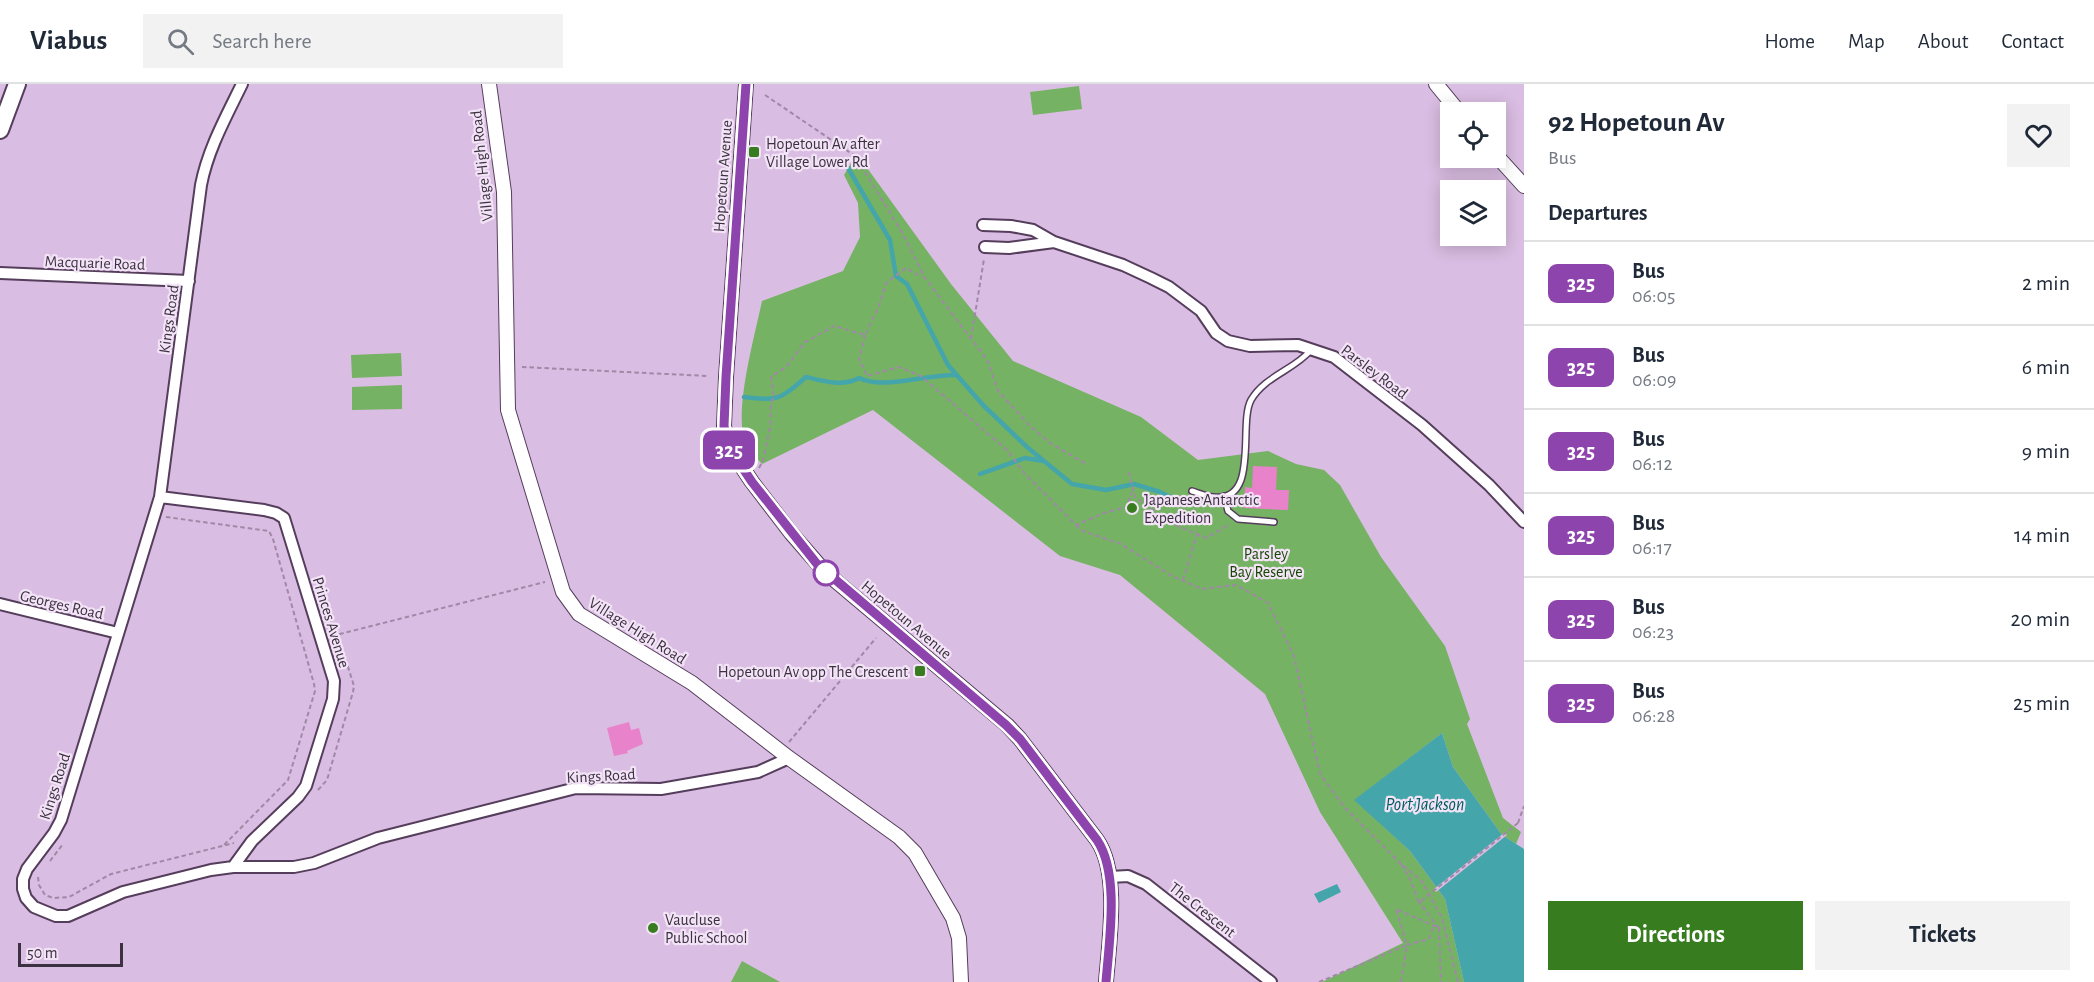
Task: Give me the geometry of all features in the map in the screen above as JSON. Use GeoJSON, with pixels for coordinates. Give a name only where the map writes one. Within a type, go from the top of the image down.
{"type":"FeatureCollection","features":[{"type":"Feature","properties":{"kind":"main road"},"geometry":{"type":"LineString","coordinates":[[0,130],[17,84]]}},
{"type":"Feature","properties":{"kind":"street","name":"Kings Road"},"geometry":{"type":"LineString","coordinates":[[242,84],[205,165],[201,185],[160,497],[61,820],[27,869],[23,879],[26,898],[34,907],[45,912],[56,916],[68,916],[123,892],[211,870],[233,867],[294,867],[314,863],[378,838],[576,788],[661,789],[758,772],[785,754]]}},
{"type":"Feature","properties":{"kind":"street","name":"Village High Road"},"geometry":{"type":"LineString","coordinates":[[489,84],[504,192],[508,410],[563,592],[579,614],[692,683],[898,837],[915,853],[953,918],[959,938],[961,982]]}},
{"type":"Feature","properties":{"kind":"street","name":"Hopetoun Avenue"},"geometry":{"type":"LineString","coordinates":[[746,84],[725,396],[724,434],[730,451],[817,564],[1020,739],[1100,845],[1106,858],[1110,877],[1107,982]]}},
{"type":"Feature","properties":{"kind":"street"},"geometry":{"type":"LineString","coordinates":[[1439,85],[1452,102]]}},
{"type":"Feature","properties":{"kind":"street"},"geometry":{"type":"LineString","coordinates":[[1506,165],[1524,186]]}},
{"type":"Feature","properties":{"kind":"street","name":"Parsley Road"},"geometry":{"type":"LineString","coordinates":[[983,225],[1033,230],[1054,242],[1123,265],[1169,287],[1201,311],[1216,333],[1228,341],[1250,346],[1286,344],[1313,349],[1334,357],[1422,425],[1489,484],[1524,522]]}},
{"type":"Feature","properties":{"kind":"street","name":"Parsley Road"},"geometry":{"type":"LineString","coordinates":[[985,247],[1009,248],[1054,242]]}},
{"type":"Feature","properties":{"kind":"street","name":"Macquarie Road"},"geometry":{"type":"LineString","coordinates":[[0,273],[189,281]]}},
{"type":"Feature","properties":{"kind":"street","name":"Princes Avenue"},"geometry":{"type":"LineString","coordinates":[[160,497],[264,510],[284,518],[334,681],[334,690],[306,786],[298,797],[252,841],[233,867]]}},
{"type":"Feature","properties":{"kind":"street","name":"Georges Road"},"geometry":{"type":"LineString","coordinates":[[0,604],[118,633]]}},
{"type":"Feature","properties":{"kind":"street","name":"The Crescent"},"geometry":{"type":"LineString","coordinates":[[1110,877],[1128,876],[1146,884],[1271,982]]}},
{"type":"Feature","properties":{"kind":"lane"},"geometry":{"type":"LineString","coordinates":[[1192,491],[1215,498],[1224,496],[1238,486],[1244,468],[1246,419],[1251,400],[1278,374],[1313,349]]}},
{"type":"Feature","properties":{"kind":"lane"},"geometry":{"type":"LineString","coordinates":[[1224,496],[1228,511],[1238,519],[1274,522]]}},
{"type":"Feature","properties":{"kind":"path"},"geometry":{"type":"LineString","coordinates":[[765,95],[855,156],[903,234],[925,279],[988,361],[998,391],[1030,426],[1050,443],[1088,465]]}},
{"type":"Feature","properties":{"kind":"path"},"geometry":{"type":"LineString","coordinates":[[971,340],[985,247]]}},
{"type":"Feature","properties":{"kind":"path"},"geometry":{"type":"LineString","coordinates":[[925,279],[906,268],[886,283],[879,306],[865,336],[859,359],[867,376],[899,367],[921,376],[1008,451],[1024,473],[1083,531],[1121,544],[1148,562],[1202,589],[1236,585],[1268,603],[1294,656],[1320,774],[1345,808],[1401,864],[1422,881],[1442,918],[1458,982]]}},
{"type":"Feature","properties":{"kind":"path"},"geometry":{"type":"LineString","coordinates":[[758,470],[764,461],[770,428],[771,403],[774,397],[771,377],[787,366],[804,343],[834,326],[865,336]]}},
{"type":"Feature","properties":{"kind":"path"},"geometry":{"type":"LineString","coordinates":[[507,366],[708,376]]}},
{"type":"Feature","properties":{"kind":"path"},"geometry":{"type":"LineString","coordinates":[[1129,472],[1135,497],[1172,523],[1206,538],[1238,519]]}},
{"type":"Feature","properties":{"kind":"path"},"geometry":{"type":"LineString","coordinates":[[1076,525],[1104,513],[1126,507],[1132,492]]}},
{"type":"Feature","properties":{"kind":"path"},"geometry":{"type":"LineString","coordinates":[[164,517],[269,531],[314,684],[315,691],[288,780],[223,846]]}},
{"type":"Feature","properties":{"kind":"path"},"geometry":{"type":"LineString","coordinates":[[1183,581],[1197,534]]}},
{"type":"Feature","properties":{"kind":"path"},"geometry":{"type":"LineString","coordinates":[[321,639],[559,578]]}},
{"type":"Feature","properties":{"kind":"path"},"geometry":{"type":"LineString","coordinates":[[785,754],[876,638]]}},
{"type":"Feature","properties":{"kind":"path"},"geometry":{"type":"LineString","coordinates":[[1420,902],[1518,823],[1524,806]]}},
{"type":"Feature","properties":{"kind":"path"},"geometry":{"type":"LineString","coordinates":[[47,864],[66,838]]}},
{"type":"Feature","properties":{"kind":"path"},"geometry":{"type":"LineString","coordinates":[[41,870],[38,880],[41,890],[45,895],[62,898],[69,897],[111,874],[252,841]]}},
{"type":"Feature","properties":{"kind":"path"},"geometry":{"type":"LineString","coordinates":[[1401,864],[1420,902],[1439,928],[1441,982]]}},
{"type":"Feature","properties":{"kind":"path"},"geometry":{"type":"LineString","coordinates":[[1401,982],[1407,945],[1395,909],[1439,928]]}},
{"type":"Feature","properties":{"kind":"path"},"geometry":{"type":"LineString","coordinates":[[1319,982],[1407,945],[1429,939],[1434,925]]}},
{"type":"Feature","properties":{"kind":"green space"},"geometry":{"type":"Polygon","coordinates":[[[1079,86],[1082,109],[1033,115],[1030,92],[1079,86]]]}},
{"type":"Feature","properties":{"kind":"green space","name":"Parsley Bay Reserve"},"geometry":{"type":"Polygon","coordinates":[[[857,154],[951,284],[1013,361],[1141,417],[1198,460],[1268,451],[1296,464],[1324,470],[1340,485],[1381,557],[1445,646],[1470,719],[1467,724],[1503,818],[1521,832],[1516,844],[1502,835],[1453,767],[1442,733],[1355,800],[1410,851],[1445,899],[1464,982],[1322,982],[1403,943],[1320,812],[1265,694],[1120,575],[1060,556],[873,410],[762,464],[752,452],[744,438],[742,408],[747,370],[762,301],[843,271],[860,237],[858,203],[844,175],[857,154]]]}},
{"type":"Feature","properties":{"kind":"green space"},"geometry":{"type":"Polygon","coordinates":[[[401,353],[402,376],[352,378],[351,355],[401,353]]]}},
{"type":"Feature","properties":{"kind":"green space"},"geometry":{"type":"Polygon","coordinates":[[[402,385],[402,409],[352,410],[352,387],[402,385]]]}},
{"type":"Feature","properties":{"kind":"green space"},"geometry":{"type":"Polygon","coordinates":[[[742,961],[780,982],[731,982],[742,961]]]}},
{"type":"Feature","properties":{"kind":"water","name":"Port Jackson"},"geometry":{"type":"Polygon","coordinates":[[[1442,733],[1453,767],[1502,835],[1524,849],[1524,982],[1464,982],[1445,899],[1410,851],[1354,800],[1442,733]]]}},
{"type":"Feature","properties":{"kind":"water"},"geometry":{"type":"Polygon","coordinates":[[[1337,884],[1341,892],[1319,903],[1314,894],[1337,884]]]}},
{"type":"Feature","properties":{"kind":"pier"},"geometry":{"type":"Polygon","coordinates":[[[1504,833],[1507,835],[1436,892],[1434,889],[1504,833]]]}},
{"type":"Feature","properties":{"kind":"building"},"geometry":{"type":"Polygon","coordinates":[[[1253,466],[1277,467],[1276,490],[1289,490],[1288,510],[1244,508],[1245,487],[1252,488],[1253,466]]]}},
{"type":"Feature","properties":{"kind":"building"},"geometry":{"type":"Polygon","coordinates":[[[629,722],[631,730],[639,728],[643,744],[627,751],[628,753],[614,756],[607,728],[629,722]]]}},
{"type":"Feature","properties":{"kind":"waterway"},"geometry":{"type":"LineString","coordinates":[[848,168],[890,240],[896,276],[907,284],[948,365],[983,405],[1027,447],[1072,484],[1106,490],[1134,484],[1160,492],[1185,504]]}},
{"type":"Feature","properties":{"kind":"waterway"},"geometry":{"type":"LineString","coordinates":[[744,397],[765,399],[778,397],[806,377],[833,382],[847,382],[859,378],[869,381],[893,382],[956,375]]}},
{"type":"Feature","properties":{"kind":"waterway"},"geometry":{"type":"LineString","coordinates":[[980,474],[1025,458],[1043,461]]}},
{"type":"Feature","properties":{"kind":"bus line","name":"325"},"geometry":{"type":"LineString","coordinates":[[746,84],[726,377],[724,434],[728,446],[752,482],[817,564],[1006,725],[1020,739],[1097,840],[1106,858],[1110,877],[1111,901],[1106,982]]}},
{"type":"Feature","properties":{"kind":"place","name":"Hopetoun Av after Village Lower Rd"},"geometry":{"type":"Point","coordinates":[754,152]}},
{"type":"Feature","properties":{"kind":"place","name":"Japanese Antarctic Expedition"},"geometry":{"type":"Point","coordinates":[1132,508]}},
{"type":"Feature","properties":{"kind":"place","name":"Hopetoun Av opp The Crescent"},"geometry":{"type":"Point","coordinates":[920,671]}},
{"type":"Feature","properties":{"kind":"place","name":"Vaucluse Public School"},"geometry":{"type":"Point","coordinates":[653,928]}}]}
